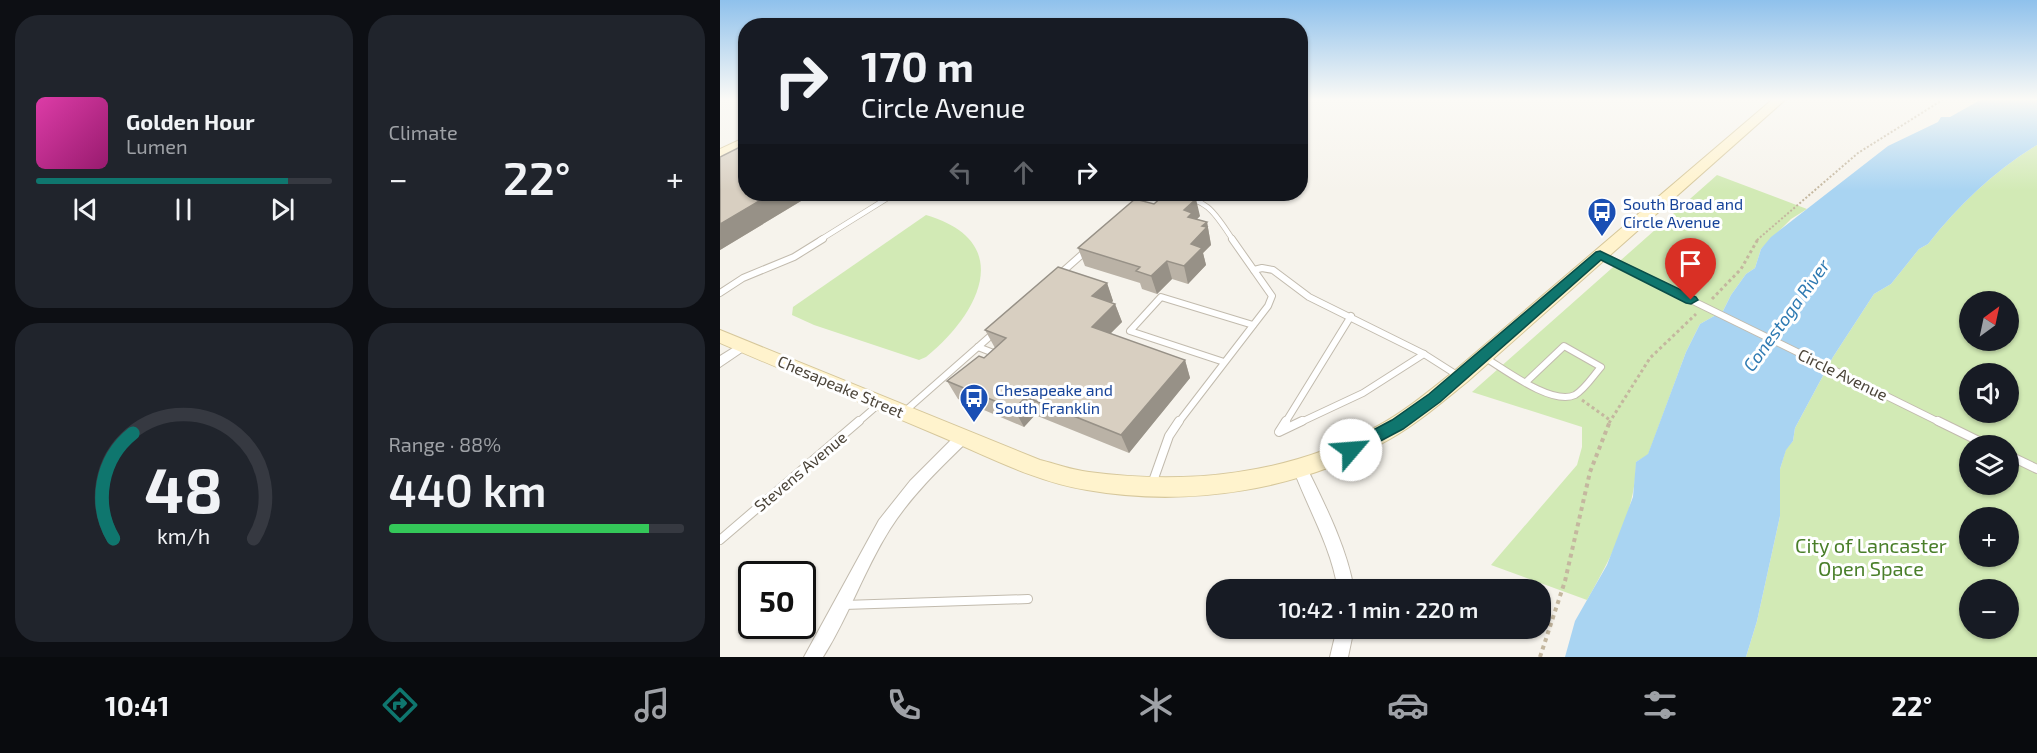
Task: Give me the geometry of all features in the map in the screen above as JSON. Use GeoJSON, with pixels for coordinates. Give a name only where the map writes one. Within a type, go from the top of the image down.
{"type":"FeatureCollection","features":[{"type":"Feature","properties":{"kind":"main road","name":"Chesapeake Street"},"geometry":{"type":"LineString","coordinates":[[720,336],[962,438],[1060,475],[1086,481],[1151,488],[1234,483],[1300,468],[1351,450],[1413,415],[1484,357],[1745,130]]}},
{"type":"Feature","properties":{"kind":"main road"},"geometry":{"type":"LineString","coordinates":[[720,154],[738,145]]}},
{"type":"Feature","properties":{"kind":"street"},"geometry":{"type":"LineString","coordinates":[[720,362],[744,345]]}},
{"type":"Feature","properties":{"kind":"street"},"geometry":{"type":"LineString","coordinates":[[813,657],[844,605],[876,539],[889,518],[917,483],[962,438]]}},
{"type":"Feature","properties":{"kind":"street"},"geometry":{"type":"LineString","coordinates":[[1300,468],[1308,491],[1339,556],[1344,579]]}},
{"type":"Feature","properties":{"kind":"street"},"geometry":{"type":"LineString","coordinates":[[1340,657],[1344,639]]}},
{"type":"Feature","properties":{"kind":"lane"},"geometry":{"type":"LineString","coordinates":[[720,293],[743,278],[794,257],[883,201]]}},
{"type":"Feature","properties":{"kind":"lane"},"geometry":{"type":"LineString","coordinates":[[1133,209],[1142,201]]}},
{"type":"Feature","properties":{"kind":"lane"},"geometry":{"type":"LineString","coordinates":[[1151,488],[1169,436],[1268,306],[1272,296],[1210,207],[1198,201]]}},
{"type":"Feature","properties":{"kind":"lane"},"geometry":{"type":"LineString","coordinates":[[1055,278],[1090,247]]}},
{"type":"Feature","properties":{"kind":"lane","name":"Circle Avenue"},"geometry":{"type":"LineString","coordinates":[[1600,255],[1967,435]]}},
{"type":"Feature","properties":{"kind":"lane"},"geometry":{"type":"LineString","coordinates":[[1254,270],[1262,268],[1273,270],[1309,297],[1424,354],[1460,377]]}},
{"type":"Feature","properties":{"kind":"lane"},"geometry":{"type":"LineString","coordinates":[[1224,362],[1130,331],[1161,297],[1253,326]]}},
{"type":"Feature","properties":{"kind":"lane"},"geometry":{"type":"LineString","coordinates":[[1351,316],[1279,432],[1363,393],[1424,354]]}},
{"type":"Feature","properties":{"kind":"lane"},"geometry":{"type":"LineString","coordinates":[[903,413],[1004,324]]}},
{"type":"Feature","properties":{"kind":"lane"},"geometry":{"type":"LineString","coordinates":[[1484,357],[1526,382],[1556,395],[1567,397],[1574,395],[1601,368],[1564,346],[1526,382]]}},
{"type":"Feature","properties":{"kind":"lane"},"geometry":{"type":"LineString","coordinates":[[978,347],[1000,356],[992,363]]}},
{"type":"Feature","properties":{"kind":"lane","name":"Stevens Avenue"},"geometry":{"type":"LineString","coordinates":[[720,540],[881,402]]}},
{"type":"Feature","properties":{"kind":"lane"},"geometry":{"type":"LineString","coordinates":[[2019,460],[2037,469]]}},
{"type":"Feature","properties":{"kind":"lane"},"geometry":{"type":"LineString","coordinates":[[844,605],[1028,599]]}},
{"type":"Feature","properties":{"kind":"path"},"geometry":{"type":"LineString","coordinates":[[1705,305],[1741,269],[1760,236],[1858,153],[1895,130]]}},
{"type":"Feature","properties":{"kind":"path"},"geometry":{"type":"LineString","coordinates":[[1540,657],[1565,581],[1590,472],[1610,420],[1650,358],[1697,313]]}},
{"type":"Feature","properties":{"kind":"path"},"geometry":{"type":"LineString","coordinates":[[1584,402],[1610,420]]}},
{"type":"Feature","properties":{"kind":"green space","name":"City of Lancaster Open Space"},"geometry":{"type":"Polygon","coordinates":[[[2037,145],[2037,657],[1746,657],[1757,621],[1780,516],[1780,469],[1786,449],[1793,441],[1795,428],[1833,357],[1874,294],[1891,284],[1919,249],[1928,244],[1978,190],[2006,166],[2037,145]]]}},
{"type":"Feature","properties":{"kind":"green space"},"geometry":{"type":"Polygon","coordinates":[[[1717,175],[1807,209],[1791,219],[1761,249],[1755,268],[1746,274],[1723,311],[1700,324],[1686,352],[1648,455],[1636,462],[1632,498],[1627,516],[1605,568],[1587,600],[1551,587],[1551,579],[1529,579],[1491,565],[1577,465],[1582,447],[1582,427],[1472,392],[1717,175]]]}},
{"type":"Feature","properties":{"kind":"green space"},"geometry":{"type":"Polygon","coordinates":[[[926,215],[954,227],[972,243],[980,260],[980,280],[973,300],[961,320],[945,340],[926,357],[919,360],[814,325],[792,315],[793,307],[926,215]]]}},
{"type":"Feature","properties":{"kind":"water","name":"Conestoga River"},"geometry":{"type":"Polygon","coordinates":[[[1922,130],[2037,130],[2037,145],[2006,166],[1978,190],[1928,244],[1919,249],[1891,284],[1874,294],[1833,357],[1795,428],[1793,441],[1786,450],[1780,469],[1780,516],[1757,621],[1746,657],[1565,657],[1575,621],[1607,565],[1633,497],[1636,462],[1648,454],[1686,352],[1700,324],[1723,311],[1746,274],[1755,268],[1761,249],[1771,237],[1888,146],[1922,130]]]}},
{"type":"Feature","properties":{"kind":"building"},"geometry":{"type":"Polygon","coordinates":[[[738,148],[738,201],[759,201],[720,224],[720,157],[738,148]]]}},
{"type":"Feature","properties":{"kind":"building"},"geometry":{"type":"Polygon","coordinates":[[[1133,201],[1154,204],[1157,201],[1194,201],[1184,210],[1192,213],[1188,217],[1207,222],[1202,226],[1207,227],[1191,244],[1202,248],[1184,266],[1167,261],[1151,276],[1136,271],[1140,267],[1078,248],[1133,201]]]}},
{"type":"Feature","properties":{"kind":"building"},"geometry":{"type":"Polygon","coordinates":[[[1058,267],[1107,283],[1092,296],[1115,304],[1092,327],[1185,360],[1121,435],[1026,397],[1014,409],[947,381],[979,356],[984,358],[1006,338],[985,330],[1058,267]]]}},
{"type":"Feature","properties":{"kind":"place","name":"South Broad and Circle Avenue"},"geometry":{"type":"Point","coordinates":[1602,238]}},
{"type":"Feature","properties":{"kind":"place","name":"Chesapeake and South Franklin"},"geometry":{"type":"Point","coordinates":[974,424]}},
{"type":"Feature","properties":{"kind":"route"},"geometry":{"type":"LineString","coordinates":[[1351,450],[1413,415],[1600,255],[1691,300]]}}]}
